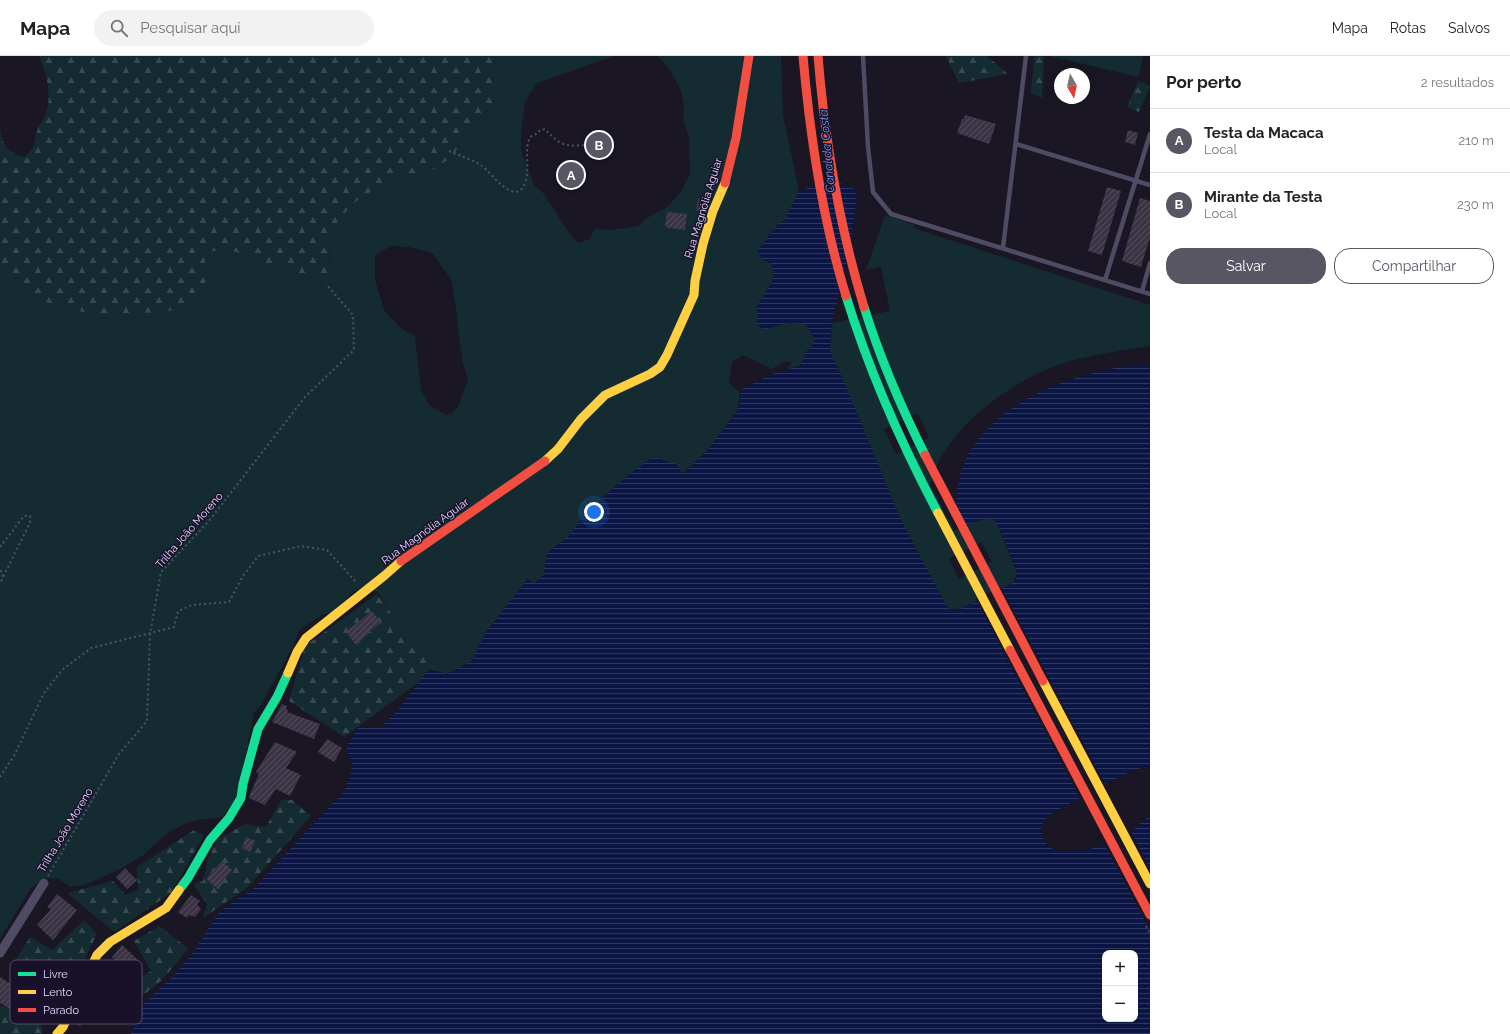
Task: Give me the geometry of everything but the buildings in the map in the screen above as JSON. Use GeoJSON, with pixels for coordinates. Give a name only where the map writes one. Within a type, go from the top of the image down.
{"type":"FeatureCollection","features":[{"type":"Feature","properties":{"kind":"main road","name":"Rua Magnólia Aguiar"},"geometry":{"type":"LineString","coordinates":[[95,960],[97,955],[110,942],[166,908],[188,878],[210,840],[236,808],[241,798],[243,784],[258,729],[277,697],[297,652],[306,638],[404,558],[545,461],[558,449],[581,419],[605,395],[650,374],[660,367],[668,355],[694,295],[694,281],[712,211],[727,178],[750,56]]}},
{"type":"Feature","properties":{"kind":"main road"},"geometry":{"type":"LineString","coordinates":[[804,56],[813,148],[828,229],[845,294],[875,379],[911,460],[1150,914]]}},
{"type":"Feature","properties":{"kind":"main road"},"geometry":{"type":"LineString","coordinates":[[818,56],[827,146],[841,219],[859,290],[888,373],[924,454],[1150,884]]}},
{"type":"Feature","properties":{"kind":"main road","name":"Rua Magnólia Aguiar"},"geometry":{"type":"LineString","coordinates":[[57,1034],[64,1024]]}},
{"type":"Feature","properties":{"kind":"street"},"geometry":{"type":"LineString","coordinates":[[0,953],[44,883]]}},
{"type":"Feature","properties":{"kind":"lane"},"geometry":{"type":"LineString","coordinates":[[863,56],[868,147],[873,192],[891,214],[1150,294]]}},
{"type":"Feature","properties":{"kind":"lane"},"geometry":{"type":"LineString","coordinates":[[1003,248],[1026,56]]}},
{"type":"Feature","properties":{"kind":"lane"},"geometry":{"type":"LineString","coordinates":[[1105,280],[1150,134]]}},
{"type":"Feature","properties":{"kind":"lane"},"geometry":{"type":"LineString","coordinates":[[1016,144],[1150,185]]}},
{"type":"Feature","properties":{"kind":"lane"},"geometry":{"type":"LineString","coordinates":[[1142,291],[1150,264]]}},
{"type":"Feature","properties":{"kind":"path"},"geometry":{"type":"LineString","coordinates":[[448,151],[484,167],[502,186],[506,189],[514,191],[521,189],[528,172],[526,149],[530,137],[538,133],[540,130],[545,129],[556,141],[561,144],[573,146],[586,145]]}},
{"type":"Feature","properties":{"kind":"path","name":"Trilha João Moreno"},"geometry":{"type":"LineString","coordinates":[[44,883],[119,754],[147,721],[150,634],[161,572],[209,521],[306,397],[354,350],[353,315],[326,284]]}},
{"type":"Feature","properties":{"kind":"path"},"geometry":{"type":"LineString","coordinates":[[0,547],[24,516],[30,516],[30,523],[0,584]]}},
{"type":"Feature","properties":{"kind":"path"},"geometry":{"type":"LineString","coordinates":[[0,777],[14,756],[44,693],[62,670],[91,648],[174,627],[178,611],[192,605],[229,602],[258,556],[301,546],[326,550],[364,592]]}},
{"type":"Feature","properties":{"kind":"path"},"geometry":{"type":"LineString","coordinates":[[0,571],[1,570],[3,577]]}},
{"type":"Feature","properties":{"kind":"green space"},"geometry":{"type":"Polygon","coordinates":[[[39,56],[498,56],[498,67],[493,105],[468,131],[453,156],[435,169],[392,180],[365,195],[353,204],[340,218],[330,236],[329,273],[323,277],[313,278],[303,276],[269,265],[263,261],[223,249],[210,252],[203,267],[206,286],[201,301],[186,309],[102,317],[31,298],[10,280],[0,264],[0,128],[4,144],[9,150],[24,157],[33,147],[38,128],[46,114],[49,99],[48,84],[39,56]]]}},
{"type":"Feature","properties":{"kind":"green space"},"geometry":{"type":"Polygon","coordinates":[[[498,56],[614,56],[537,83],[525,102],[521,133],[521,150],[534,185],[544,194],[569,233],[578,243],[590,239],[594,229],[612,230],[639,226],[645,219],[666,208],[681,192],[690,174],[689,138],[683,119],[684,105],[681,91],[672,73],[657,56],[781,56],[783,115],[799,191],[785,220],[777,225],[758,250],[762,259],[771,264],[774,271],[772,282],[765,293],[766,329],[788,323],[806,324],[815,339],[811,348],[806,352],[803,361],[799,366],[786,369],[792,362],[784,362],[772,369],[743,355],[732,362],[729,383],[740,393],[737,411],[706,452],[682,474],[654,457],[636,469],[611,490],[581,520],[568,537],[547,553],[544,575],[534,583],[528,579],[486,632],[472,661],[448,674],[429,669],[378,592],[370,589],[362,588],[354,591],[331,613],[324,614],[299,630],[294,644],[260,707],[254,712],[242,773],[239,797],[223,816],[219,818],[203,819],[186,823],[169,832],[142,856],[118,870],[85,885],[71,887],[59,879],[45,878],[31,888],[0,939],[0,264],[10,280],[69,307],[102,316],[187,309],[201,301],[203,267],[210,252],[223,249],[263,261],[269,265],[303,276],[330,265],[330,236],[339,218],[353,204],[365,195],[392,180],[435,169],[453,156],[468,131],[493,105],[498,56]],[[391,246],[375,255],[375,280],[385,312],[402,329],[415,336],[421,390],[430,406],[446,415],[451,414],[458,407],[468,380],[463,363],[451,279],[432,253],[409,247],[391,246]]]}},
{"type":"Feature","properties":{"kind":"green space"},"geometry":{"type":"Polygon","coordinates":[[[946,56],[987,56],[1008,74],[959,83],[946,56]]]}},
{"type":"Feature","properties":{"kind":"green space"},"geometry":{"type":"Polygon","coordinates":[[[1034,56],[1044,56],[1042,98],[1031,93],[1034,56]]]}},
{"type":"Feature","properties":{"kind":"green space"},"geometry":{"type":"Polygon","coordinates":[[[1049,56],[1143,56],[1139,77],[1049,56]]]}},
{"type":"Feature","properties":{"kind":"green space"},"geometry":{"type":"Polygon","coordinates":[[[1138,81],[1150,86],[1139,112],[1127,107],[1138,81]]]}},
{"type":"Feature","properties":{"kind":"green space"},"geometry":{"type":"Polygon","coordinates":[[[885,215],[914,225],[913,228],[1150,305],[1150,346],[1082,358],[1041,372],[1021,382],[981,411],[963,428],[948,446],[937,466],[930,486],[954,530],[980,520],[991,519],[996,521],[1017,574],[1013,583],[960,609],[951,609],[945,604],[901,520],[830,352],[832,323],[890,311],[881,267],[866,270],[885,215]],[[918,413],[884,429],[896,454],[929,438],[918,413]],[[981,542],[949,559],[959,579],[992,562],[981,542]]]}},
{"type":"Feature","properties":{"kind":"green space"},"geometry":{"type":"Polygon","coordinates":[[[377,594],[434,671],[344,737],[289,701],[305,646],[377,594]]]}},
{"type":"Feature","properties":{"kind":"green space"},"geometry":{"type":"Polygon","coordinates":[[[281,800],[292,800],[311,816],[248,887],[203,918],[207,904],[193,884],[203,881],[208,859],[218,839],[245,824],[266,827],[281,800]]]}},
{"type":"Feature","properties":{"kind":"green space"},"geometry":{"type":"Polygon","coordinates":[[[194,830],[204,835],[171,893],[114,932],[67,893],[113,881],[126,895],[138,889],[137,867],[194,830]]]}},
{"type":"Feature","properties":{"kind":"green space"},"geometry":{"type":"Polygon","coordinates":[[[84,920],[97,934],[84,960],[16,960],[30,937],[52,950],[84,920]]]}},
{"type":"Feature","properties":{"kind":"green space"},"geometry":{"type":"Polygon","coordinates":[[[159,926],[188,948],[161,981],[142,995],[142,976],[151,971],[134,941],[159,926]]]}},
{"type":"Feature","properties":{"kind":"green space"},"geometry":{"type":"Polygon","coordinates":[[[0,1006],[10,1007],[10,1024],[38,1024],[43,1028],[41,1034],[0,1034],[0,1006]]]}},
{"type":"Feature","properties":{"kind":"shaded area"},"geometry":{"type":"Polygon","coordinates":[[[832,180],[857,190],[855,213],[847,260],[832,320],[830,352],[901,520],[948,608],[954,610],[960,609],[1013,583],[1016,579],[1016,569],[996,521],[992,519],[984,519],[963,528],[957,511],[956,503],[960,477],[970,451],[987,429],[1009,410],[1036,394],[1065,382],[1094,373],[1123,367],[1150,364],[1150,1034],[131,1034],[135,1024],[142,1024],[142,1008],[144,1003],[174,975],[192,954],[220,911],[254,888],[345,790],[353,766],[346,747],[358,728],[381,727],[397,711],[429,669],[448,674],[472,661],[486,632],[528,579],[534,583],[544,575],[547,553],[568,537],[581,520],[611,490],[636,469],[654,457],[676,464],[683,474],[706,452],[737,411],[742,389],[772,374],[799,366],[803,361],[806,352],[811,348],[815,340],[806,324],[788,323],[766,329],[761,328],[758,325],[757,306],[772,282],[774,271],[771,264],[762,259],[758,250],[777,225],[785,220],[799,191],[832,180]]]}},
{"type":"Feature","properties":{"kind":"pier"},"geometry":{"type":"Polygon","coordinates":[[[1001,587],[1105,784],[1132,771],[1144,767],[1150,768],[1150,815],[1131,832],[1150,868],[1150,930],[1105,845],[1086,850],[1061,852],[1051,848],[1044,841],[1041,829],[1044,820],[1052,813],[1080,798],[976,599],[1001,587]]]}},
{"type":"Feature","properties":{"kind":"traffic: fast"},"geometry":{"type":"LineString","coordinates":[[846,296],[875,379],[911,460],[938,513]]}},
{"type":"Feature","properties":{"kind":"traffic: fast"},"geometry":{"type":"LineString","coordinates":[[864,307],[892,382],[925,455]]}},
{"type":"Feature","properties":{"kind":"traffic: fast"},"geometry":{"type":"LineString","coordinates":[[179,890],[188,878],[210,840],[229,818],[241,798],[243,784],[258,729],[277,697],[288,673]]}},
{"type":"Feature","properties":{"kind":"traffic: slow"},"geometry":{"type":"LineString","coordinates":[[545,461],[558,449],[581,419],[605,395],[650,374],[660,367],[667,355],[694,295],[695,281],[703,244],[713,211],[725,183]]}},
{"type":"Feature","properties":{"kind":"traffic: slow"},"geometry":{"type":"LineString","coordinates":[[938,513],[1010,650]]}},
{"type":"Feature","properties":{"kind":"traffic: slow"},"geometry":{"type":"LineString","coordinates":[[288,673],[297,652],[306,638],[401,561]]}},
{"type":"Feature","properties":{"kind":"traffic: slow"},"geometry":{"type":"LineString","coordinates":[[1043,681],[1150,884]]}},
{"type":"Feature","properties":{"kind":"traffic: slow"},"geometry":{"type":"LineString","coordinates":[[95,960],[97,955],[110,942],[166,908],[179,890]]}},
{"type":"Feature","properties":{"kind":"traffic: slow"},"geometry":{"type":"LineString","coordinates":[[57,1034],[64,1024]]}},
{"type":"Feature","properties":{"kind":"traffic: jam"},"geometry":{"type":"LineString","coordinates":[[725,183],[736,138],[749,56]]}},
{"type":"Feature","properties":{"kind":"traffic: jam"},"geometry":{"type":"LineString","coordinates":[[803,56],[809,117],[818,177],[830,237],[846,296]]}},
{"type":"Feature","properties":{"kind":"traffic: jam"},"geometry":{"type":"LineString","coordinates":[[818,56],[834,183],[847,245],[864,307]]}},
{"type":"Feature","properties":{"kind":"traffic: jam"},"geometry":{"type":"LineString","coordinates":[[925,455],[1043,681]]}},
{"type":"Feature","properties":{"kind":"traffic: jam"},"geometry":{"type":"LineString","coordinates":[[401,561],[545,461]]}},
{"type":"Feature","properties":{"kind":"traffic: jam"},"geometry":{"type":"LineString","coordinates":[[1010,650],[1150,915]]}},
{"type":"Feature","properties":{"kind":"place","name":"Mirante da Testa"},"geometry":{"type":"Point","coordinates":[599,145]}},
{"type":"Feature","properties":{"kind":"place","name":"Testa da Macaca"},"geometry":{"type":"Point","coordinates":[571,175]}},
{"type":"Feature","properties":{"kind":"water label","name":"Canal da Costa"},"geometry":{"type":"Point","coordinates":[827,151]}}]}
